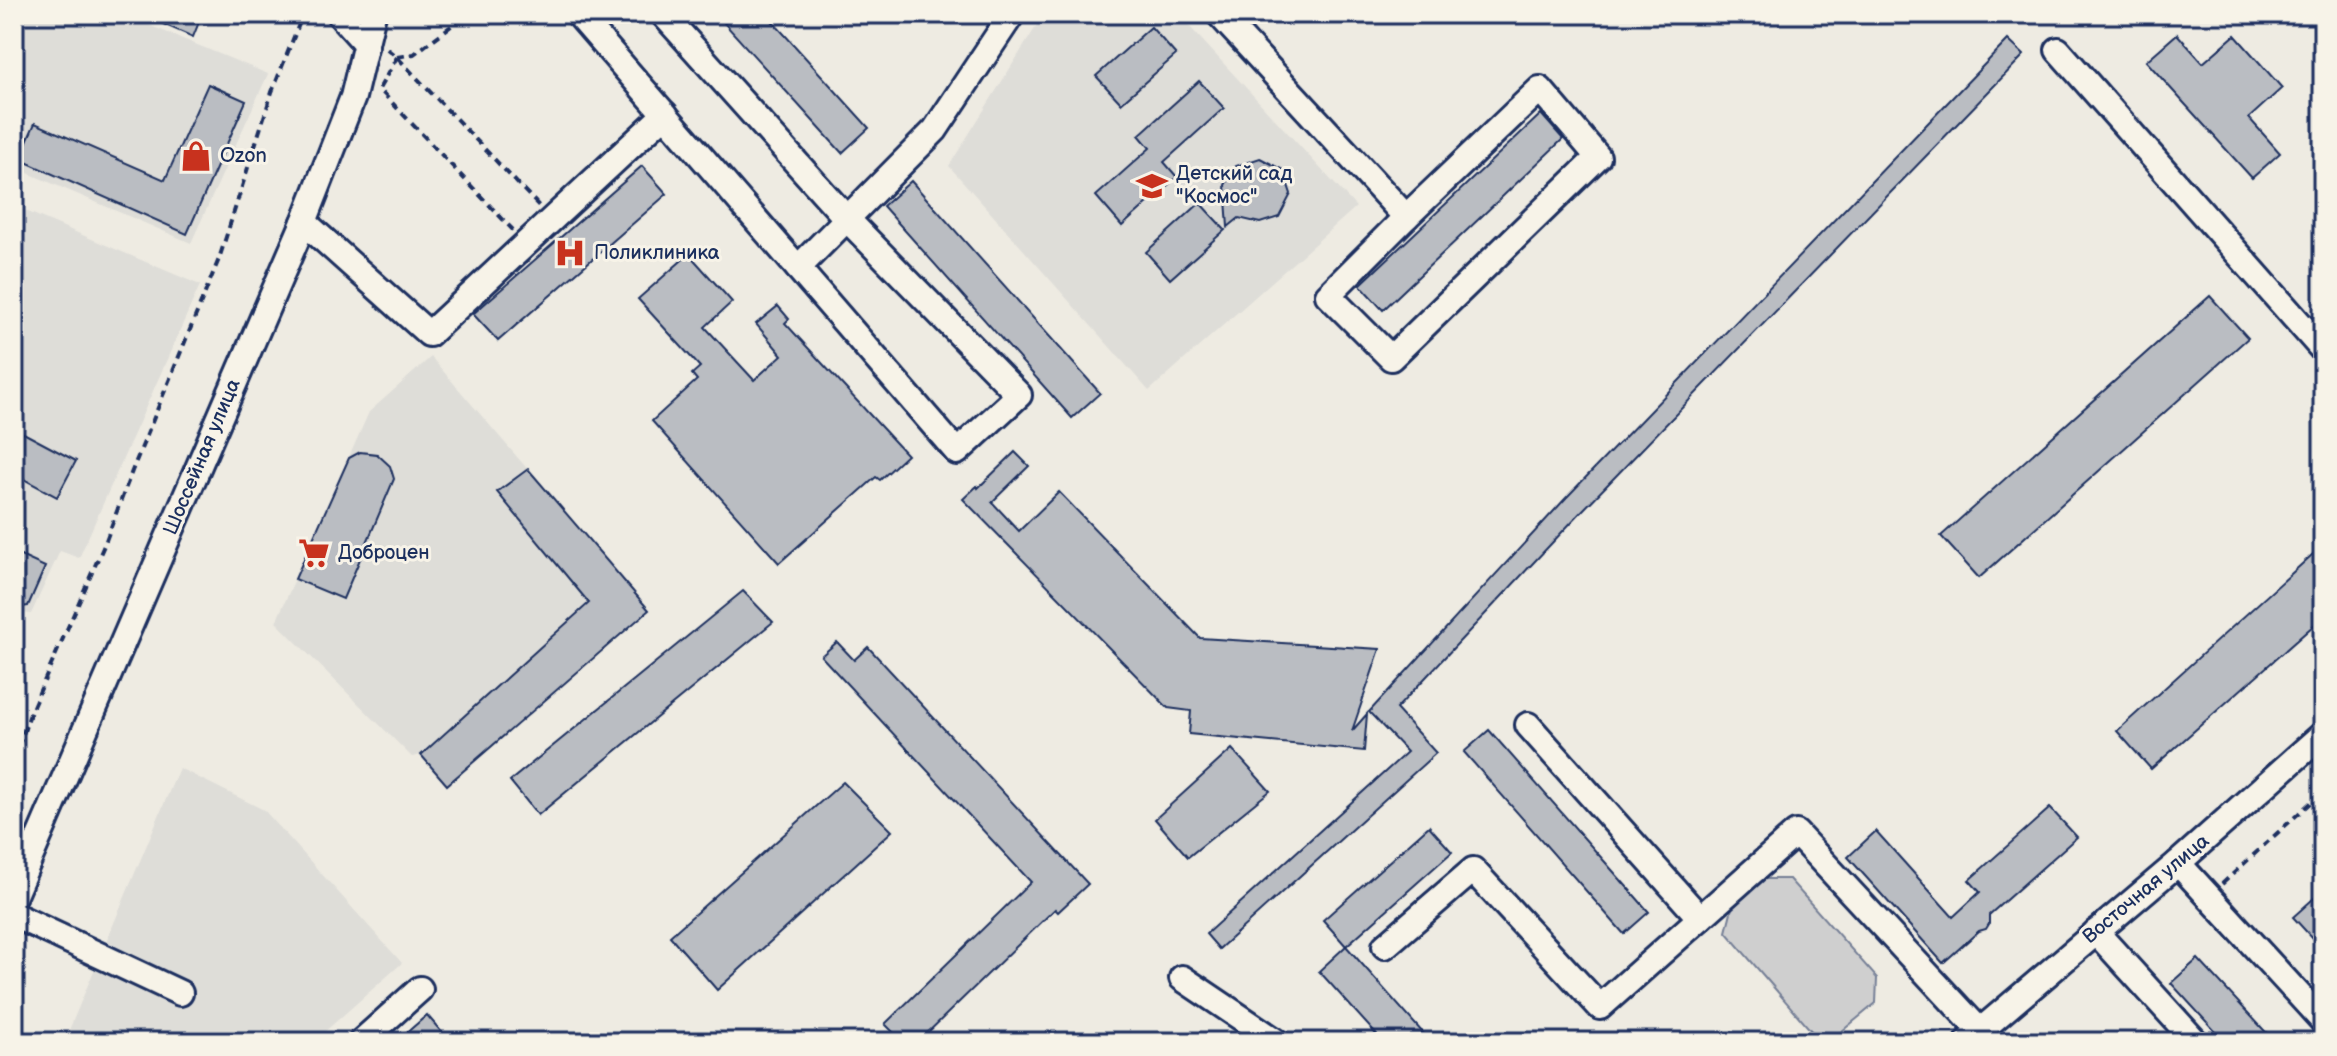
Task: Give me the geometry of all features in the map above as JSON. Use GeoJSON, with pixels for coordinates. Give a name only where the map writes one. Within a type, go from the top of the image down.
{"type":"FeatureCollection","features":[{"type":"Feature","properties":{"kind":"street"},"geometry":{"type":"LineString","coordinates":[[339,14],[366,44]]}},
{"type":"Feature","properties":{"kind":"street","name":"Шоссейная улица"},"geometry":{"type":"LineString","coordinates":[[14,895],[304,222],[353,97],[373,14]]}},
{"type":"Feature","properties":{"kind":"street"},"geometry":{"type":"LineString","coordinates":[[578,14],[957,452],[1019,395],[847,219],[663,14]]}},
{"type":"Feature","properties":{"kind":"street"},"geometry":{"type":"LineString","coordinates":[[798,268],[935,130],[1012,14]]}},
{"type":"Feature","properties":{"kind":"street"},"geometry":{"type":"LineString","coordinates":[[1219,14],[1406,217]]}},
{"type":"Feature","properties":{"kind":"street"},"geometry":{"type":"LineString","coordinates":[[2058,50],[2323,350]]}},
{"type":"Feature","properties":{"kind":"street"},"geometry":{"type":"LineString","coordinates":[[1540,89],[1598,157],[1391,358],[1328,295],[1406,217],[1540,89]]}},
{"type":"Feature","properties":{"kind":"street"},"geometry":{"type":"LineString","coordinates":[[304,222],[429,334],[665,114]]}},
{"type":"Feature","properties":{"kind":"street"},"geometry":{"type":"LineString","coordinates":[[1528,725],[1700,918]]}},
{"type":"Feature","properties":{"kind":"street","name":"Восточная улица"},"geometry":{"type":"LineString","coordinates":[[1974,1036],[2178,863],[2323,734]]}},
{"type":"Feature","properties":{"kind":"street"},"geometry":{"type":"LineString","coordinates":[[1385,946],[1473,870],[1600,1007],[1796,833],[1974,1036]]}},
{"type":"Feature","properties":{"kind":"street"},"geometry":{"type":"LineString","coordinates":[[2178,863],[2323,1021]]}},
{"type":"Feature","properties":{"kind":"street"},"geometry":{"type":"LineString","coordinates":[[14,915],[180,993]]}},
{"type":"Feature","properties":{"kind":"street"},"geometry":{"type":"LineString","coordinates":[[2096,932],[2196,1042]]}},
{"type":"Feature","properties":{"kind":"street"},"geometry":{"type":"LineString","coordinates":[[1182,978],[1277,1042]]}},
{"type":"Feature","properties":{"kind":"street"},"geometry":{"type":"LineString","coordinates":[[362,1042],[420,989]]}},
{"type":"Feature","properties":{"kind":"path"},"geometry":{"type":"LineString","coordinates":[[14,760],[31,711],[105,543],[219,259],[272,92],[303,14]]}},
{"type":"Feature","properties":{"kind":"path"},"geometry":{"type":"LineString","coordinates":[[397,57],[414,54],[467,14]]}},
{"type":"Feature","properties":{"kind":"path"},"geometry":{"type":"LineString","coordinates":[[397,57],[552,219]]}},
{"type":"Feature","properties":{"kind":"path"},"geometry":{"type":"LineString","coordinates":[[397,57],[379,89],[526,243]]}},
{"type":"Feature","properties":{"kind":"path"},"geometry":{"type":"LineString","coordinates":[[2209,896],[2323,791]]}},
{"type":"Feature","properties":{"kind":"shaded area"},"geometry":{"type":"Polygon","coordinates":[[[14,14],[122,14],[268,74],[191,243],[14,167],[14,14]]]}},
{"type":"Feature","properties":{"kind":"shaded area","name":"Детский сад \"Космос\""},"geometry":{"type":"Polygon","coordinates":[[[1044,14],[1178,14],[1356,207],[1149,391],[949,166],[1044,14]]]}},
{"type":"Feature","properties":{"kind":"shaded area"},"geometry":{"type":"Polygon","coordinates":[[[14,206],[200,285],[79,558],[60,551],[31,614],[22,613],[14,634],[14,206]]]}},
{"type":"Feature","properties":{"kind":"shaded area"},"geometry":{"type":"Polygon","coordinates":[[[431,357],[649,610],[447,785],[421,755],[412,757],[276,622],[369,412],[431,357]]]}},
{"type":"Feature","properties":{"kind":"shaded area"},"geometry":{"type":"Polygon","coordinates":[[[179,768],[264,810],[402,963],[313,1042],[64,1042],[179,768]]]}},
{"type":"Feature","properties":{"kind":"shaded area"},"geometry":{"type":"Polygon","coordinates":[[[1763,879],[1789,879],[1877,978],[1876,1003],[1836,1036],[1813,1033],[1726,932],[1732,908],[1763,879]]]}},
{"type":"Feature","properties":{"kind":"building"},"geometry":{"type":"Polygon","coordinates":[[[140,14],[181,14],[199,22],[193,37],[140,14]]]}},
{"type":"Feature","properties":{"kind":"building"},"geometry":{"type":"Polygon","coordinates":[[[716,14],[766,14],[869,128],[842,153],[716,14]]]}},
{"type":"Feature","properties":{"kind":"building"},"geometry":{"type":"Polygon","coordinates":[[[1151,27],[1176,55],[1121,103],[1096,76],[1151,27]]]}},
{"type":"Feature","properties":{"kind":"building"},"geometry":{"type":"Polygon","coordinates":[[[2177,34],[2203,63],[2235,35],[2282,88],[2249,118],[2280,153],[2252,178],[2146,61],[2177,34]]]}},
{"type":"Feature","properties":{"kind":"building"},"geometry":{"type":"Polygon","coordinates":[[[2008,40],[2024,55],[1580,513],[1396,709],[1436,753],[1219,949],[1206,934],[1407,752],[1369,712],[1565,499],[2008,40]]]}},
{"type":"Feature","properties":{"kind":"building"},"geometry":{"type":"Polygon","coordinates":[[[1199,81],[1224,108],[1164,162],[1177,177],[1122,226],[1096,196],[1150,148],[1139,135],[1199,81]]]}},
{"type":"Feature","properties":{"kind":"building"},"geometry":{"type":"Polygon","coordinates":[[[208,84],[246,101],[187,234],[19,159],[35,123],[165,180],[208,84]]]}},
{"type":"Feature","properties":{"kind":"building"},"geometry":{"type":"Polygon","coordinates":[[[1541,114],[1563,139],[1383,310],[1360,285],[1541,114]]]}},
{"type":"Feature","properties":{"kind":"building"},"geometry":{"type":"Polygon","coordinates":[[[1260,158],[1283,170],[1291,194],[1279,217],[1260,223],[1239,218],[1228,227],[1225,185],[1236,166],[1260,158]]]}},
{"type":"Feature","properties":{"kind":"building","name":"Поликлиника"},"geometry":{"type":"Polygon","coordinates":[[[642,166],[667,194],[498,341],[473,314],[642,166]]]}},
{"type":"Feature","properties":{"kind":"building"},"geometry":{"type":"Polygon","coordinates":[[[911,181],[1100,393],[1072,418],[883,206],[911,181]]]}},
{"type":"Feature","properties":{"kind":"building"},"geometry":{"type":"Polygon","coordinates":[[[1200,203],[1225,230],[1170,279],[1146,252],[1200,203]]]}},
{"type":"Feature","properties":{"kind":"building"},"geometry":{"type":"Polygon","coordinates":[[[689,254],[732,302],[705,327],[754,380],[782,355],[756,324],[778,306],[789,319],[785,323],[907,455],[880,480],[876,477],[779,563],[652,421],[697,380],[692,374],[700,367],[638,299],[689,254]]]}},
{"type":"Feature","properties":{"kind":"building"},"geometry":{"type":"Polygon","coordinates":[[[2210,296],[2248,338],[1979,578],[1941,536],[2210,296]]]}},
{"type":"Feature","properties":{"kind":"building"},"geometry":{"type":"Polygon","coordinates":[[[14,428],[76,461],[57,497],[14,474],[14,428]]]}},
{"type":"Feature","properties":{"kind":"building"},"geometry":{"type":"Polygon","coordinates":[[[360,452],[377,454],[390,466],[394,479],[343,599],[295,579],[349,458],[360,452]]]}},
{"type":"Feature","properties":{"kind":"building"},"geometry":{"type":"Polygon","coordinates":[[[1015,452],[1029,466],[992,502],[1019,531],[1059,492],[1200,638],[1380,649],[1352,731],[1367,714],[1364,751],[1189,734],[1191,711],[1168,708],[963,499],[1015,452]]]}},
{"type":"Feature","properties":{"kind":"building"},"geometry":{"type":"Polygon","coordinates":[[[528,469],[649,610],[447,785],[421,755],[589,603],[497,492],[528,469]]]}},
{"type":"Feature","properties":{"kind":"building"},"geometry":{"type":"Polygon","coordinates":[[[2323,545],[2323,617],[2151,769],[2117,731],[2323,545]]]}},
{"type":"Feature","properties":{"kind":"building"},"geometry":{"type":"Polygon","coordinates":[[[14,553],[45,567],[28,606],[14,608],[14,553]]]}},
{"type":"Feature","properties":{"kind":"building"},"geometry":{"type":"Polygon","coordinates":[[[743,591],[773,622],[538,815],[510,781],[743,591]]]}},
{"type":"Feature","properties":{"kind":"building"},"geometry":{"type":"Polygon","coordinates":[[[837,642],[854,660],[868,647],[1088,884],[1058,912],[1055,909],[918,1042],[903,1042],[885,1024],[1031,882],[821,656],[837,642]]]}},
{"type":"Feature","properties":{"kind":"building"},"geometry":{"type":"Polygon","coordinates":[[[1489,730],[1649,912],[1624,934],[1464,752],[1489,730]]]}},
{"type":"Feature","properties":{"kind":"building"},"geometry":{"type":"Polygon","coordinates":[[[1232,749],[1270,791],[1188,857],[1155,819],[1232,749]]]}},
{"type":"Feature","properties":{"kind":"building"},"geometry":{"type":"Polygon","coordinates":[[[843,782],[892,831],[717,990],[670,936],[843,782]]]}},
{"type":"Feature","properties":{"kind":"building"},"geometry":{"type":"Polygon","coordinates":[[[2050,808],[2077,837],[1989,915],[1986,929],[1979,931],[1943,963],[1848,857],[1876,831],[1953,917],[1980,892],[1969,880],[2050,808]]]}},
{"type":"Feature","properties":{"kind":"building"},"geometry":{"type":"Polygon","coordinates":[[[1429,826],[1452,852],[1346,946],[1323,920],[1429,826]]]}},
{"type":"Feature","properties":{"kind":"building"},"geometry":{"type":"Polygon","coordinates":[[[2323,890],[2323,950],[2293,917],[2323,890]]]}},
{"type":"Feature","properties":{"kind":"building"},"geometry":{"type":"Polygon","coordinates":[[[1346,946],[1431,1042],[1383,1042],[1319,971],[1346,946]]]}},
{"type":"Feature","properties":{"kind":"building"},"geometry":{"type":"Polygon","coordinates":[[[2198,959],[2275,1042],[2225,1042],[2171,983],[2198,959]]]}},
{"type":"Feature","properties":{"kind":"building"},"geometry":{"type":"Polygon","coordinates":[[[427,1015],[450,1042],[396,1042],[427,1015]]]}},
{"type":"Feature","properties":{"kind":"place","name":"Ozon"},"geometry":{"type":"Point","coordinates":[196,156]}},
{"type":"Feature","properties":{"kind":"place","name":"Детский сад \"Космос\""},"geometry":{"type":"Point","coordinates":[1152,186]}},
{"type":"Feature","properties":{"kind":"place","name":"Поликлиника"},"geometry":{"type":"Point","coordinates":[570,253]}},
{"type":"Feature","properties":{"kind":"place","name":"Доброцен"},"geometry":{"type":"Point","coordinates":[314,553]}}]}
